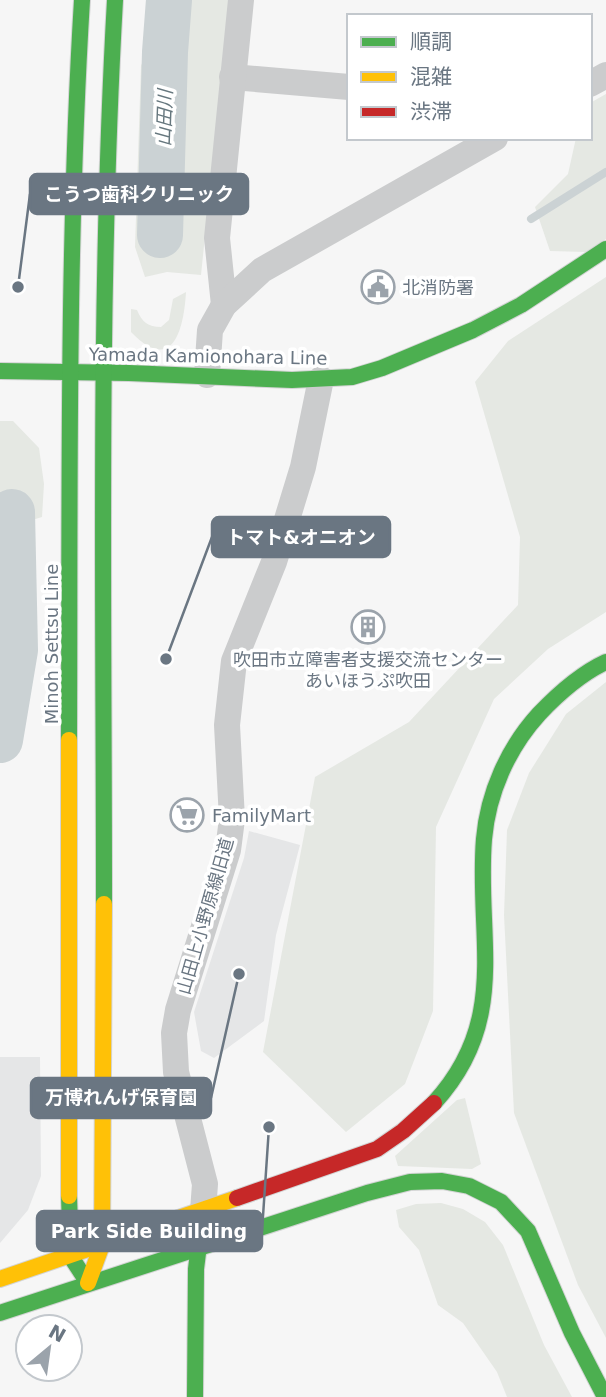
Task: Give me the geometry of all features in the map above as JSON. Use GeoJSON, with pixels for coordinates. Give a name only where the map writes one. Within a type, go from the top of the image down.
{"type":"FeatureCollection","features":[{"type":"Feature","properties":{"kind":"main road","name":"Minoh Settsu Line"},"geometry":{"type":"LineString","coordinates":[[71,1257],[68,1178],[71,372],[76,100],[82,0]]}},
{"type":"Feature","properties":{"kind":"main road"},"geometry":{"type":"LineString","coordinates":[[88,1283],[102,1245],[104,372],[109,107],[115,0]]}},
{"type":"Feature","properties":{"kind":"main road","name":"Yamada Kamionohara Line"},"geometry":{"type":"LineString","coordinates":[[0,371],[206,375],[292,380],[352,377],[383,368],[473,330],[521,305],[606,249]]}},
{"type":"Feature","properties":{"kind":"main road"},"geometry":{"type":"LineString","coordinates":[[0,1279],[71,1257],[379,1149],[439,1098],[462,1065],[476,1035],[486,999],[488,961],[483,856],[487,814],[498,777],[516,744],[534,719],[564,690],[606,662]]}},
{"type":"Feature","properties":{"kind":"main road"},"geometry":{"type":"LineString","coordinates":[[0,1313],[367,1193],[410,1182],[442,1181],[468,1186],[501,1202],[528,1231],[572,1333],[605,1397]]}},
{"type":"Feature","properties":{"kind":"main road"},"geometry":{"type":"LineString","coordinates":[[195,1397],[198,1249],[203,1211]]}},
{"type":"Feature","properties":{"kind":"main road"},"geometry":{"type":"LineString","coordinates":[[71,1257],[88,1283]]}},
{"type":"Feature","properties":{"kind":"street"},"geometry":{"type":"LineString","coordinates":[[224,305],[217,238],[241,0]]}},
{"type":"Feature","properties":{"kind":"street"},"geometry":{"type":"LineString","coordinates":[[232,77],[347,87]]}},
{"type":"Feature","properties":{"kind":"street"},"geometry":{"type":"LineString","coordinates":[[206,375],[210,330],[224,305],[262,270],[491,140]]}},
{"type":"Feature","properties":{"kind":"street","name":"山田上小野原線旧道"},"geometry":{"type":"LineString","coordinates":[[203,1211],[205,1184],[176,1072],[174,1033],[178,1010],[228,850],[232,820],[227,725],[234,661],[274,562],[303,467],[321,379]]}},
{"type":"Feature","properties":{"kind":"shaded area"},"geometry":{"type":"Polygon","coordinates":[[[185,0],[229,0],[201,275],[167,272],[145,277],[135,247],[141,65],[155,49],[176,59],[174,144],[185,0]],[[172,163],[158,176],[173,203],[180,207],[182,190],[172,173],[172,163]]]}},
{"type":"Feature","properties":{"kind":"shaded area"},"geometry":{"type":"Polygon","coordinates":[[[606,94],[606,239],[586,252],[550,251],[535,207],[568,174],[576,140],[592,140],[592,102],[606,94]]]}},
{"type":"Feature","properties":{"kind":"shaded area"},"geometry":{"type":"Polygon","coordinates":[[[606,277],[606,612],[548,649],[494,699],[436,827],[433,1011],[405,1084],[346,1132],[263,1052],[315,777],[409,722],[518,605],[520,537],[475,382],[508,341],[606,277]]]}},
{"type":"Feature","properties":{"kind":"shaded area"},"geometry":{"type":"Polygon","coordinates":[[[186,292],[179,332],[174,342],[166,348],[157,349],[145,344],[131,332],[131,309],[137,310],[146,323],[161,327],[169,320],[173,299],[186,292]]]}},
{"type":"Feature","properties":{"kind":"shaded area"},"geometry":{"type":"Polygon","coordinates":[[[0,421],[13,421],[39,448],[44,484],[42,517],[19,524],[4,645],[14,729],[0,735],[0,421]]]}},
{"type":"Feature","properties":{"kind":"shaded area"},"geometry":{"type":"Polygon","coordinates":[[[606,682],[606,1338],[578,1285],[514,1113],[504,915],[507,830],[529,773],[566,714],[606,682]]]}},
{"type":"Feature","properties":{"kind":"shaded area"},"geometry":{"type":"Polygon","coordinates":[[[249,831],[300,845],[276,935],[264,1021],[214,1058],[201,1051],[194,1012],[244,858],[249,831]]]}},
{"type":"Feature","properties":{"kind":"shaded area"},"geometry":{"type":"Polygon","coordinates":[[[0,1057],[40,1057],[41,1176],[28,1210],[0,1243],[0,1057]]]}},
{"type":"Feature","properties":{"kind":"shaded area"},"geometry":{"type":"Polygon","coordinates":[[[465,1098],[481,1164],[472,1169],[398,1166],[395,1156],[457,1100],[465,1098]]]}},
{"type":"Feature","properties":{"kind":"shaded area"},"geometry":{"type":"Polygon","coordinates":[[[441,1203],[463,1209],[485,1222],[503,1245],[544,1345],[572,1397],[507,1397],[497,1372],[463,1323],[438,1305],[419,1250],[399,1227],[396,1210],[416,1204],[441,1203]]]}},
{"type":"Feature","properties":{"kind":"waterway","name":"山田川"},"geometry":{"type":"LineString","coordinates":[[160,235],[169,0]]}},
{"type":"Feature","properties":{"kind":"waterway"},"geometry":{"type":"LineString","coordinates":[[531,219],[606,172]]}},
{"type":"Feature","properties":{"kind":"waterway","name":"山田川"},"geometry":{"type":"LineString","coordinates":[[0,740],[15,650],[12,512]]}},
{"type":"Feature","properties":{"kind":"traffic: fast"},"geometry":{"type":"LineString","coordinates":[[69,740],[72,277],[82,0]]}},
{"type":"Feature","properties":{"kind":"traffic: fast"},"geometry":{"type":"LineString","coordinates":[[104,904],[104,339],[115,0]]}},
{"type":"Feature","properties":{"kind":"traffic: fast"},"geometry":{"type":"LineString","coordinates":[[0,371],[292,380],[352,377],[382,368],[473,330],[521,305],[606,249]]}},
{"type":"Feature","properties":{"kind":"traffic: fast"},"geometry":{"type":"LineString","coordinates":[[434,1103],[458,1072],[473,1040],[482,1009],[485,977],[484,839],[490,805],[501,772],[518,741],[539,714],[570,685],[606,662]]}},
{"type":"Feature","properties":{"kind":"traffic: fast"},"geometry":{"type":"LineString","coordinates":[[0,1313],[367,1193],[410,1182],[442,1181],[469,1186],[501,1202],[528,1231],[572,1333],[605,1397]]}},
{"type":"Feature","properties":{"kind":"traffic: fast"},"geometry":{"type":"LineString","coordinates":[[69,1196],[71,1257],[88,1283]]}},
{"type":"Feature","properties":{"kind":"traffic: fast"},"geometry":{"type":"LineString","coordinates":[[195,1397],[196,1269],[201,1229]]}},
{"type":"Feature","properties":{"kind":"traffic: slow"},"geometry":{"type":"LineString","coordinates":[[69,740],[69,1196]]}},
{"type":"Feature","properties":{"kind":"traffic: slow"},"geometry":{"type":"LineString","coordinates":[[88,1283],[102,1245],[104,904]]}},
{"type":"Feature","properties":{"kind":"traffic: slow"},"geometry":{"type":"LineString","coordinates":[[0,1279],[237,1198]]}},
{"type":"Feature","properties":{"kind":"traffic: jam"},"geometry":{"type":"LineString","coordinates":[[237,1198],[377,1149],[403,1131],[434,1103]]}},
{"type":"Feature","properties":{"kind":"place","name":"こうつ歯科クリニック"},"geometry":{"type":"Point","coordinates":[18,287]}},
{"type":"Feature","properties":{"kind":"place","name":"北消防署"},"geometry":{"type":"Point","coordinates":[378,287]}},
{"type":"Feature","properties":{"kind":"place","name":"吹田市立障害者支援交流センター あいほうぷ吹田"},"geometry":{"type":"Point","coordinates":[368,627]}},
{"type":"Feature","properties":{"kind":"place","name":"トマト&オニオン"},"geometry":{"type":"Point","coordinates":[166,659]}},
{"type":"Feature","properties":{"kind":"place","name":"FamilyMart"},"geometry":{"type":"Point","coordinates":[187,815]}},
{"type":"Feature","properties":{"kind":"place","name":"万博れんげ保育園"},"geometry":{"type":"Point","coordinates":[239,974]}},
{"type":"Feature","properties":{"kind":"place","name":"Park Side Building"},"geometry":{"type":"Point","coordinates":[269,1127]}}]}
